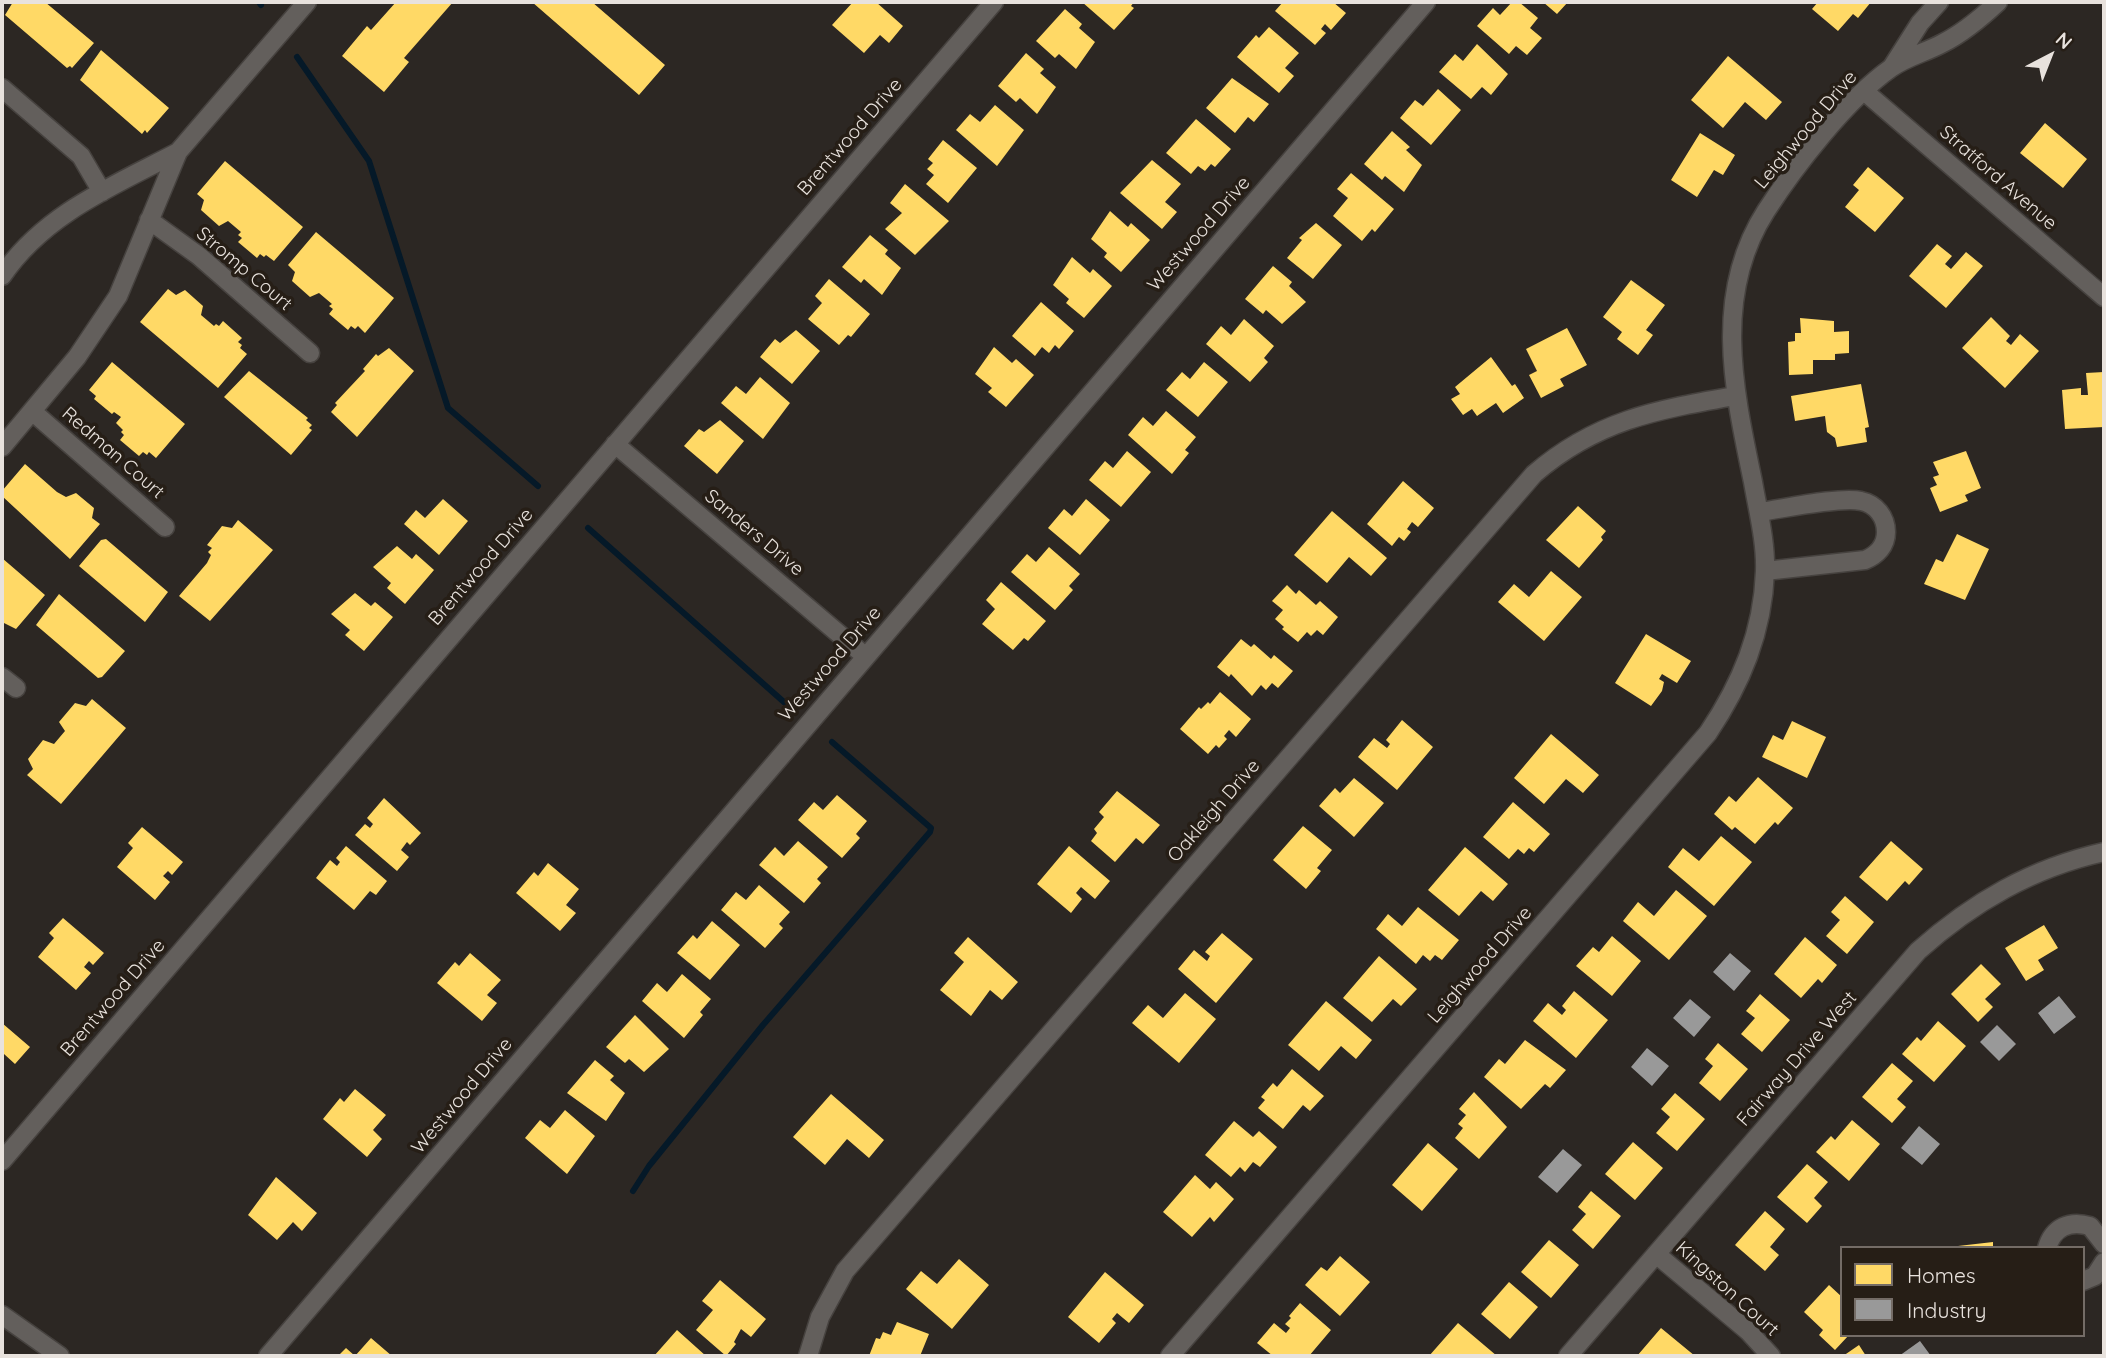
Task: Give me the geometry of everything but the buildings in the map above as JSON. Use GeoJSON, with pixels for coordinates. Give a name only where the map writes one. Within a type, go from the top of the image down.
{"type":"FeatureCollection","features":[{"type":"Feature","properties":{"kind":"street"},"geometry":{"type":"LineString","coordinates":[[2,447],[94,336],[118,296],[178,152],[307,2]]}},
{"type":"Feature","properties":{"kind":"street","name":"Brentwood Drive"},"geometry":{"type":"LineString","coordinates":[[2,1161],[994,2]]}},
{"type":"Feature","properties":{"kind":"street","name":"Westwood Drive"},"geometry":{"type":"LineString","coordinates":[[268,1356],[1426,2]]}},
{"type":"Feature","properties":{"kind":"street","name":"Leighwood Drive"},"geometry":{"type":"LineString","coordinates":[[1892,67],[1920,23],[1939,2]]}},
{"type":"Feature","properties":{"kind":"street","name":"Leighwood Drive"},"geometry":{"type":"LineString","coordinates":[[1170,1356],[1708,733],[1731,698],[1745,668],[1755,636],[1765,571],[1759,512],[1735,396],[1731,360],[1731,319],[1738,279],[1750,242],[1764,213],[1792,174],[1864,91],[1892,67],[1944,43],[1998,2]]}},
{"type":"Feature","properties":{"kind":"street"},"geometry":{"type":"LineString","coordinates":[[2,88],[81,156],[102,191]]}},
{"type":"Feature","properties":{"kind":"street","name":"Stratford Avenue"},"geometry":{"type":"LineString","coordinates":[[1864,91],[2104,297]]}},
{"type":"Feature","properties":{"kind":"street"},"geometry":{"type":"LineString","coordinates":[[2,276],[13,260],[55,220],[102,191],[178,152]]}},
{"type":"Feature","properties":{"kind":"street","name":"Stromp Court"},"geometry":{"type":"LineString","coordinates":[[149,220],[199,256],[310,353]]}},
{"type":"Feature","properties":{"kind":"street","name":"Oakleigh Drive"},"geometry":{"type":"LineString","coordinates":[[808,1356],[820,1317],[845,1271],[1534,474],[1575,443],[1605,427],[1658,410],[1735,396]]}},
{"type":"Feature","properties":{"kind":"street","name":"Redman Court"},"geometry":{"type":"LineString","coordinates":[[33,412],[165,527]]}},
{"type":"Feature","properties":{"kind":"street","name":"Sanders Drive"},"geometry":{"type":"LineString","coordinates":[[615,444],[865,656]]}},
{"type":"Feature","properties":{"kind":"street"},"geometry":{"type":"LineString","coordinates":[[1759,512],[1859,500],[1877,509],[1886,528],[1882,547],[1875,555],[1865,559],[1765,571]]}},
{"type":"Feature","properties":{"kind":"street","name":"Fairway Drive West"},"geometry":{"type":"LineString","coordinates":[[1568,1356],[1918,951],[1947,925],[2012,884],[2038,872],[2104,852]]}},
{"type":"Feature","properties":{"kind":"street"},"geometry":{"type":"LineString","coordinates":[[2048,1246],[2055,1232],[2071,1224],[2090,1226],[2104,1244]]}},
{"type":"Feature","properties":{"kind":"street","name":"Kingston Court"},"geometry":{"type":"LineString","coordinates":[[1656,1254],[1748,1331],[1771,1356]]}},
{"type":"Feature","properties":{"kind":"street"},"geometry":{"type":"LineString","coordinates":[[2085,1281],[2095,1276],[2104,1262]]}},
{"type":"Feature","properties":{"kind":"street"},"geometry":{"type":"LineString","coordinates":[[2,1315],[60,1356]]}},
{"type":"Feature","properties":{"kind":"waterway"},"geometry":{"type":"LineString","coordinates":[[297,57],[369,161],[448,408],[538,486]]}},
{"type":"Feature","properties":{"kind":"waterway"},"geometry":{"type":"LineString","coordinates":[[588,528],[785,703]]}},
{"type":"Feature","properties":{"kind":"waterway"},"geometry":{"type":"LineString","coordinates":[[633,1191],[649,1166],[763,1025],[930,832],[931,828],[832,742]]}}]}
